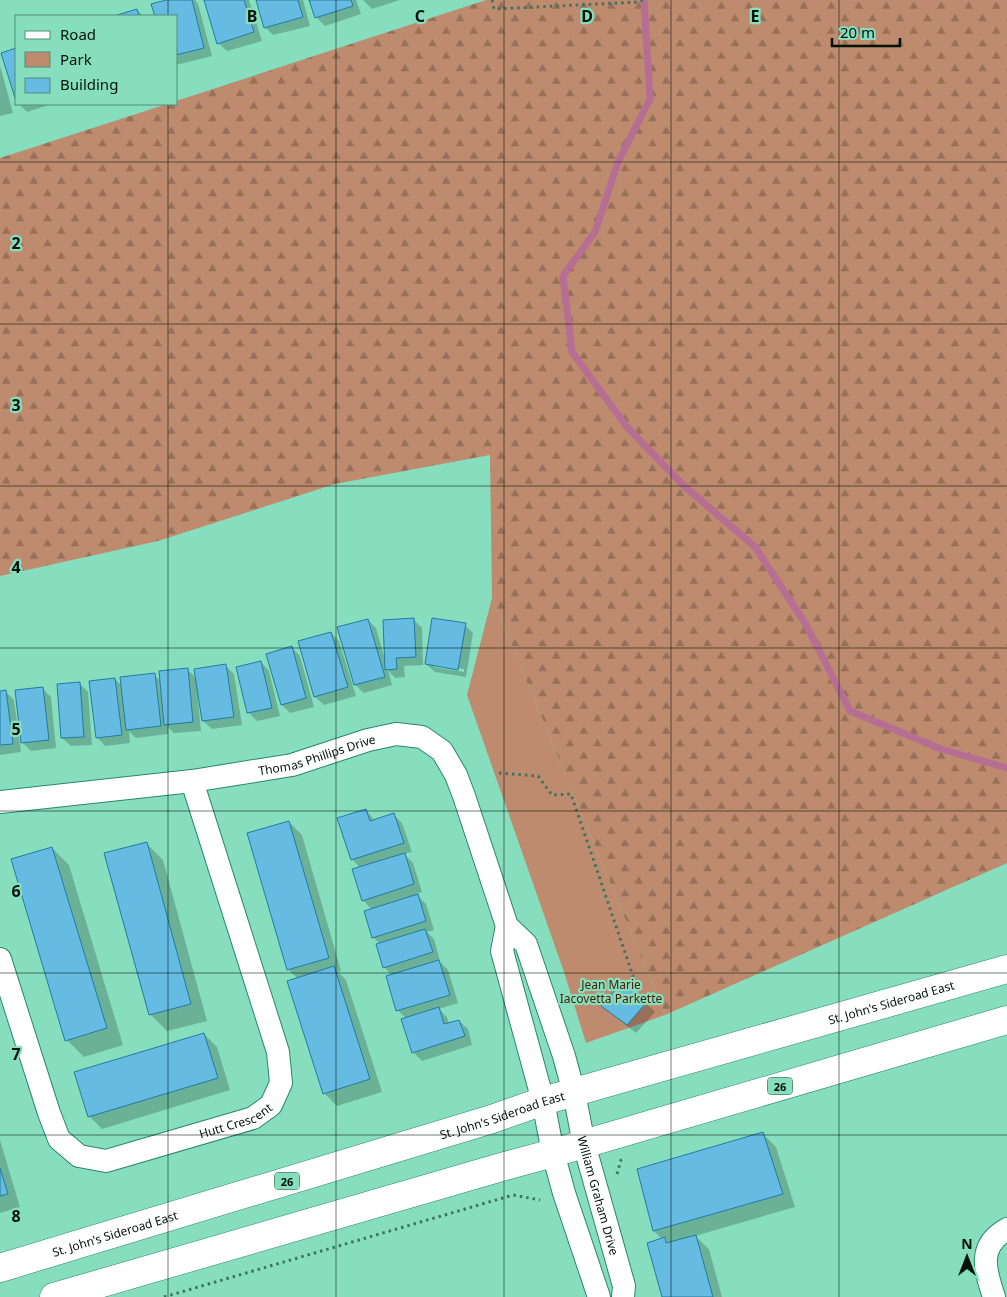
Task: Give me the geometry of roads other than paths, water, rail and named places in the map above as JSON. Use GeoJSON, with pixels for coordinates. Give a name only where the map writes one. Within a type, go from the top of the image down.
{"type":"FeatureCollection","features":[{"type":"Feature","properties":{"kind":"main road","name":"St. John's Sideroad East"},"geometry":{"type":"LineString","coordinates":[[0,1268],[543,1102],[1007,969]]}},
{"type":"Feature","properties":{"kind":"main road","name":"26"},"geometry":{"type":"LineString","coordinates":[[54,1297],[1007,1020]]}},
{"type":"Feature","properties":{"kind":"street","name":"Thomas Phillips Drive"},"geometry":{"type":"LineString","coordinates":[[0,802],[192,781],[292,765],[368,740],[396,734],[422,737],[442,751],[456,775],[507,926],[526,944],[564,1056],[574,1093]]}},
{"type":"Feature","properties":{"kind":"street","name":"Hutt Crescent"},"geometry":{"type":"LineString","coordinates":[[0,959],[59,1139],[79,1156],[106,1161],[253,1118],[271,1105],[282,1083],[278,1052],[192,781]]}},
{"type":"Feature","properties":{"kind":"street","name":"Thomas Phillips Drive"},"geometry":{"type":"LineString","coordinates":[[507,926],[502,951],[543,1102]]}},
{"type":"Feature","properties":{"kind":"street","name":"William Graham Drive"},"geometry":{"type":"LineString","coordinates":[[574,1093],[584,1144],[624,1286],[623,1297]]}},
{"type":"Feature","properties":{"kind":"street"},"geometry":{"type":"LineString","coordinates":[[543,1102],[552,1153],[599,1297]]}},
{"type":"Feature","properties":{"kind":"street"},"geometry":{"type":"LineString","coordinates":[[994,1297],[986,1272],[986,1258],[995,1238],[1007,1229]]}},
{"type":"Feature","properties":{"kind":"waterway"},"geometry":{"type":"LineString","coordinates":[[644,0],[650,99],[618,162],[595,232],[563,276],[572,352],[627,427],[682,484],[755,547],[805,623],[850,711],[941,749],[1007,768]]}},
{"type":"Feature","properties":{"kind":"park label","name":"Jean Marie Iacovetta Parkette"},"geometry":{"type":"Point","coordinates":[611,991]}}]}
